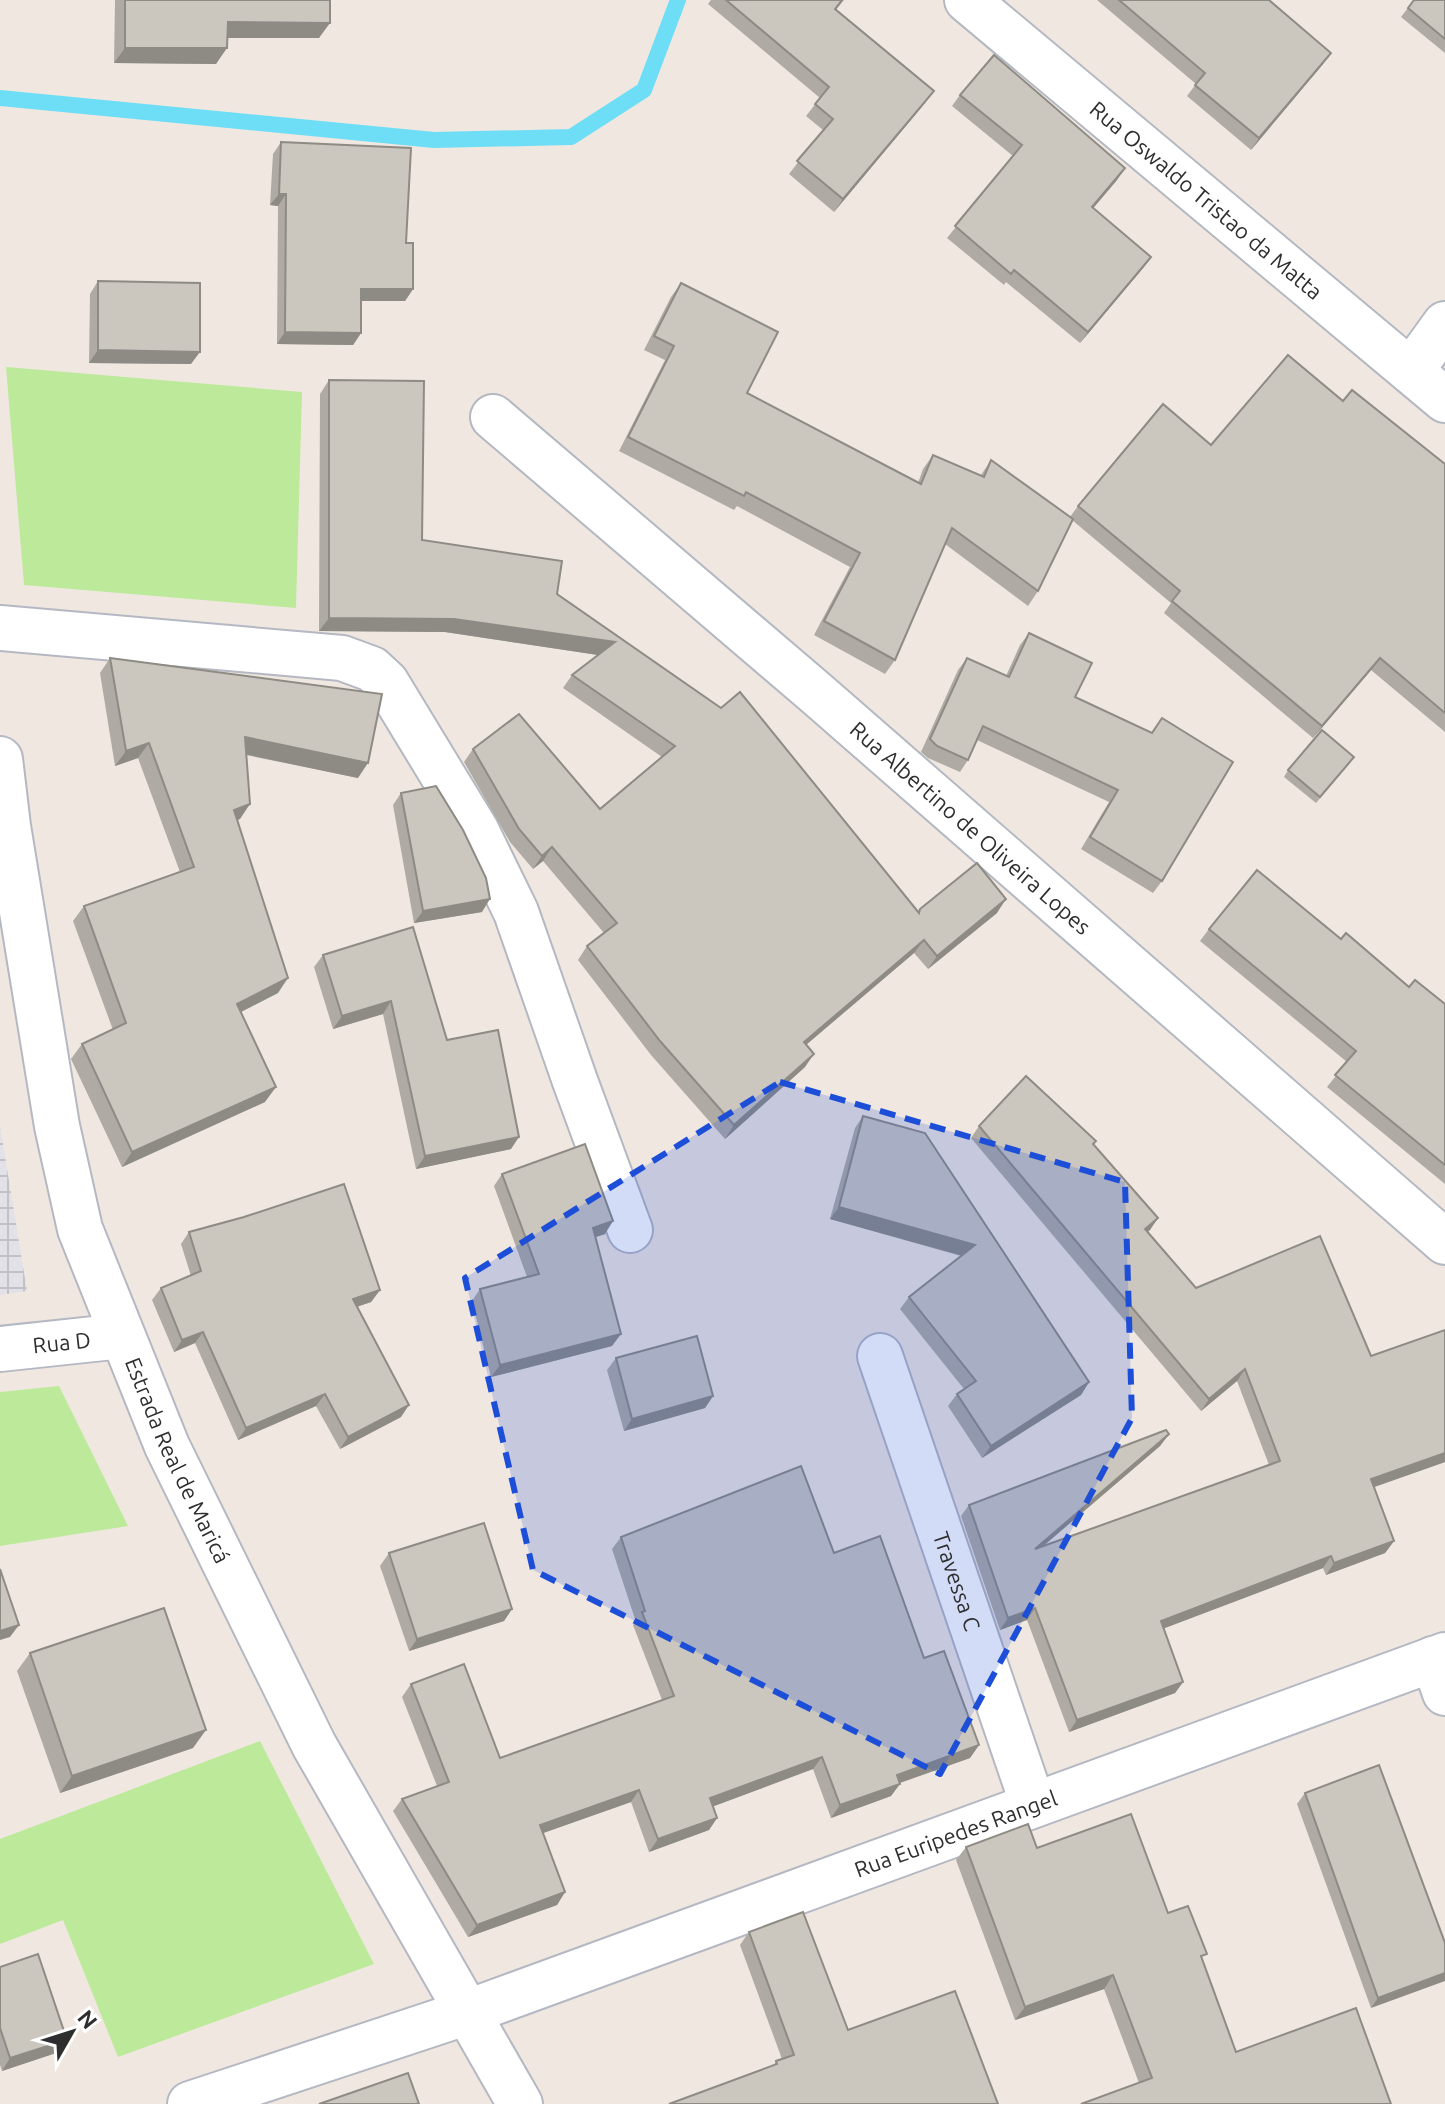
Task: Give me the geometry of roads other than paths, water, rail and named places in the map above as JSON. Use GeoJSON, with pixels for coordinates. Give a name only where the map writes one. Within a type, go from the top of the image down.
{"type":"FeatureCollection","features":[{"type":"Feature","properties":{"kind":"street","name":"Rua Oswaldo Tristao da Matta"},"geometry":{"type":"LineString","coordinates":[[967,0],[1445,400]]}},
{"type":"Feature","properties":{"kind":"street"},"geometry":{"type":"LineString","coordinates":[[1411,371],[1445,324]]}},
{"type":"Feature","properties":{"kind":"street","name":"Rua Albertino de Oliveira Lopes"},"geometry":{"type":"LineString","coordinates":[[493,417],[816,693],[1445,1242]]}},
{"type":"Feature","properties":{"kind":"street"},"geometry":{"type":"LineString","coordinates":[[0,628],[342,658],[372,669],[386,682],[476,830],[516,912],[630,1230]]}},
{"type":"Feature","properties":{"kind":"street","name":"Estrada Real de Maricá"},"geometry":{"type":"LineString","coordinates":[[0,759],[57,1126],[80,1229],[167,1446],[314,1745],[520,2104]]}},
{"type":"Feature","properties":{"kind":"street","name":"Rua D"},"geometry":{"type":"LineString","coordinates":[[0,1349],[122,1336]]}},
{"type":"Feature","properties":{"kind":"street","name":"Travessa C"},"geometry":{"type":"LineString","coordinates":[[880,1356],[1033,1805]]}},
{"type":"Feature","properties":{"kind":"street","name":"Rua Euripedes Rangel"},"geometry":{"type":"LineString","coordinates":[[190,2104],[468,2012],[1033,1805],[1441,1669]]}},
{"type":"Feature","properties":{"kind":"waterway"},"geometry":{"type":"LineString","coordinates":[[0,98],[434,140],[571,137],[644,90],[678,0]]}}]}
